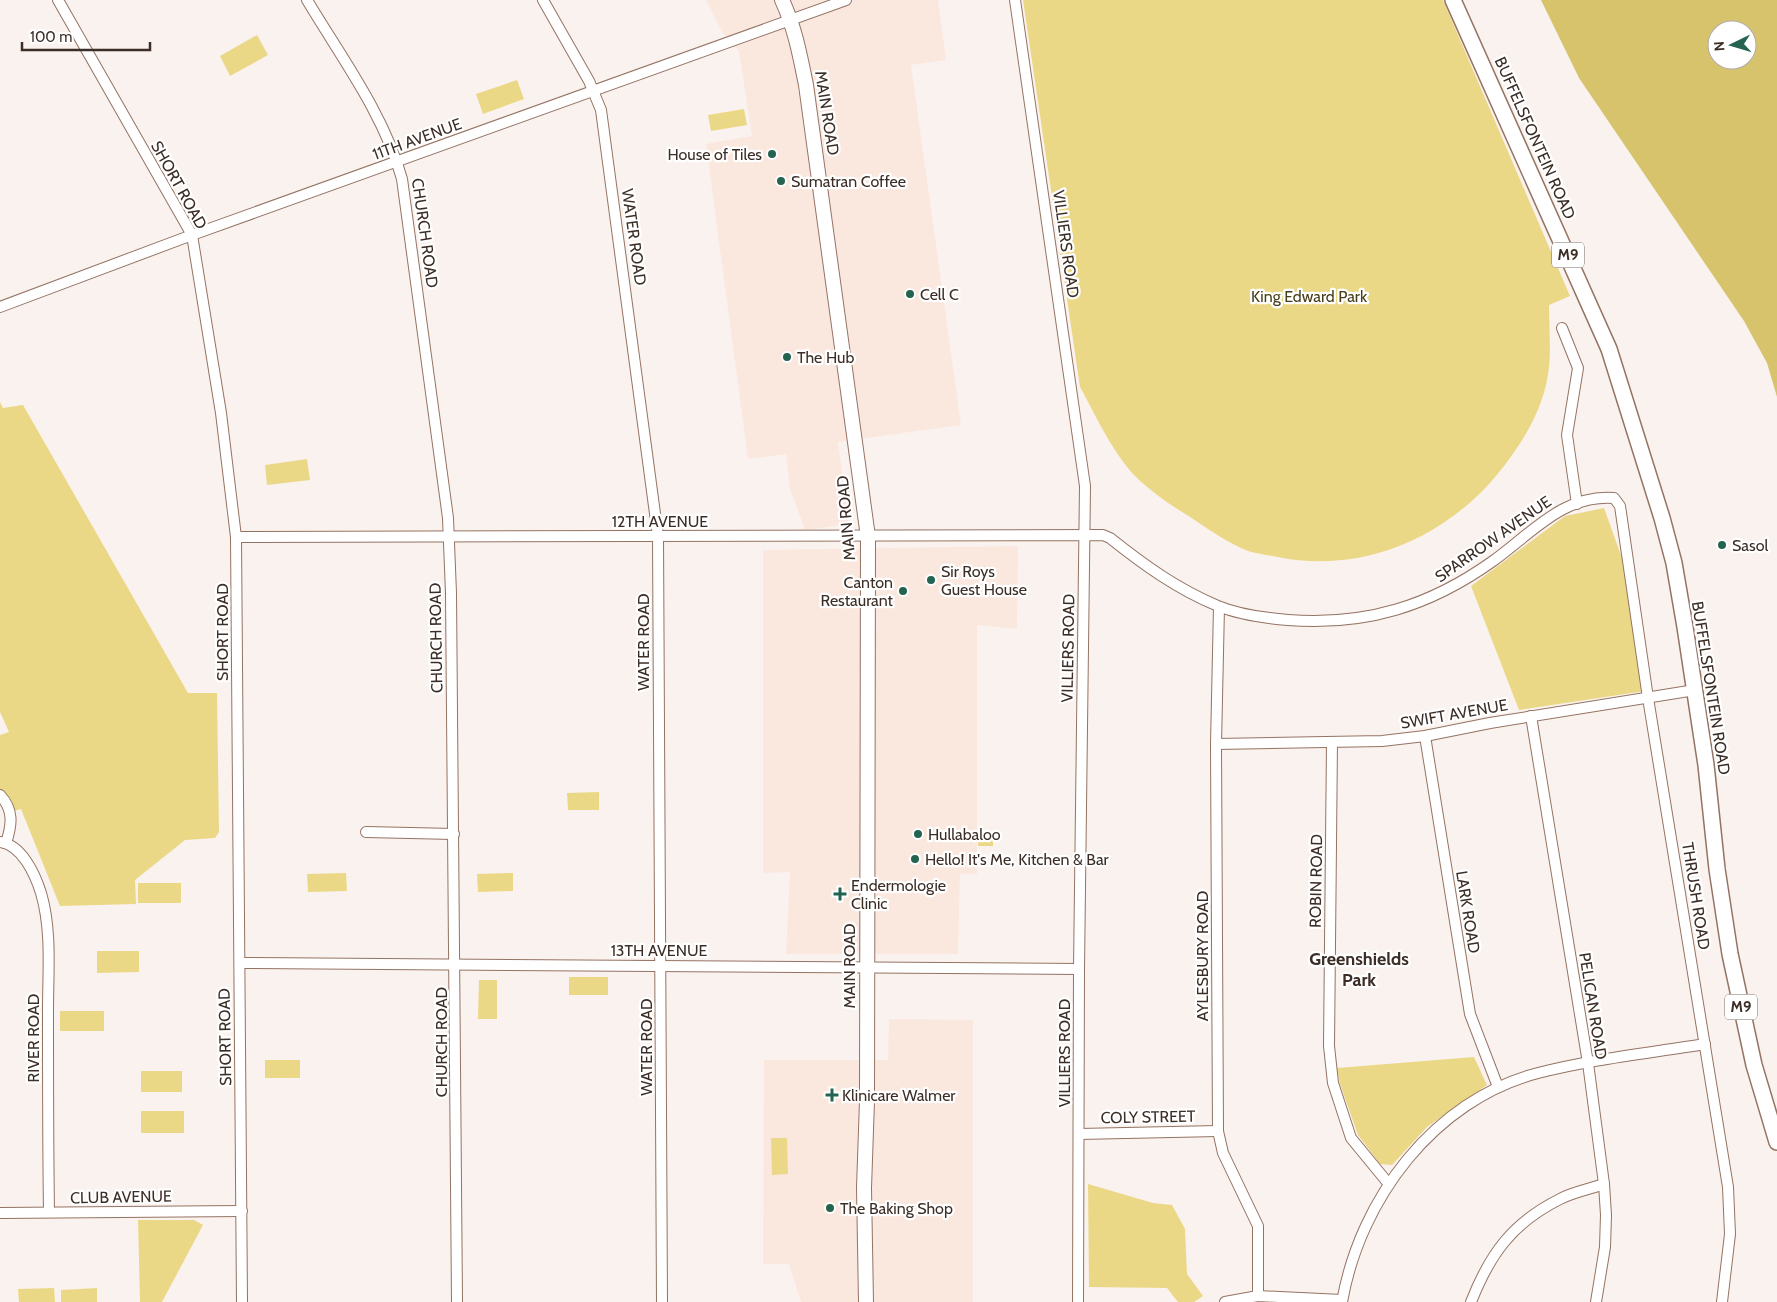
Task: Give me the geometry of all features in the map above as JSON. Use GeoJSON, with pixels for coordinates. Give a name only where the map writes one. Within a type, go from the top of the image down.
{"type":"FeatureCollection","features":[{"type":"Feature","properties":{"kind":"main road","name":"MAIN ROAD"},"geometry":{"type":"LineString","coordinates":[[782,0],[791,19],[806,85],[868,537],[866,968],[874,1302]]}},
{"type":"Feature","properties":{"kind":"main road","name":"BUFFELSFONTEIN ROAD"},"geometry":{"type":"LineString","coordinates":[[1455,1],[1612,356],[1674,563],[1710,848],[1718,869],[1730,954],[1745,1027],[1777,1142]]}},
{"type":"Feature","properties":{"kind":"main road","name":"MAIN ROAD"},"geometry":{"type":"LineString","coordinates":[[866,1302],[864,1188],[868,1101]]}},
{"type":"Feature","properties":{"kind":"street","name":"SHORT ROAD"},"geometry":{"type":"LineString","coordinates":[[58,0],[192,235],[210,333],[233,497],[236,537],[242,1302]]}},
{"type":"Feature","properties":{"kind":"street","name":"CHURCH ROAD"},"geometry":{"type":"LineString","coordinates":[[307,0],[366,98],[397,162],[405,195],[445,494],[451,593],[456,1302]]}},
{"type":"Feature","properties":{"kind":"street","name":"WATER ROAD"},"geometry":{"type":"LineString","coordinates":[[543,0],[594,92],[604,125],[658,536],[662,1302]]}},
{"type":"Feature","properties":{"kind":"street","name":"11TH AVENUE"},"geometry":{"type":"LineString","coordinates":[[0,307],[192,235],[846,0]]}},
{"type":"Feature","properties":{"kind":"street","name":"VILLIERS ROAD"},"geometry":{"type":"LineString","coordinates":[[1015,0],[1083,462],[1086,509],[1084,535],[1079,969],[1078,1302]]}},
{"type":"Feature","properties":{"kind":"street"},"geometry":{"type":"LineString","coordinates":[[1562,328],[1578,368],[1567,435],[1577,504]]}},
{"type":"Feature","properties":{"kind":"street","name":"SPARROW AVENUE"},"geometry":{"type":"LineString","coordinates":[[1084,535],[1107,536],[1152,572],[1219,607],[1248,615],[1310,622],[1349,621],[1392,611],[1432,598],[1465,581],[1514,545],[1538,524],[1561,509],[1577,504],[1614,498]]}},
{"type":"Feature","properties":{"kind":"street","name":"THRUSH ROAD"},"geometry":{"type":"LineString","coordinates":[[1614,498],[1620,506],[1648,698],[1728,1187],[1730,1234],[1722,1302]]}},
{"type":"Feature","properties":{"kind":"street","name":"12TH AVENUE"},"geometry":{"type":"LineString","coordinates":[[236,537],[1084,535]]}},
{"type":"Feature","properties":{"kind":"street","name":"AYLESBURY ROAD"},"geometry":{"type":"LineString","coordinates":[[1219,607],[1216,744],[1218,1131],[1223,1152],[1258,1226],[1258,1296]]}},
{"type":"Feature","properties":{"kind":"street","name":"SWIFT AVENUE"},"geometry":{"type":"LineString","coordinates":[[1216,744],[1382,741],[1426,736],[1531,716],[1691,691]]}},
{"type":"Feature","properties":{"kind":"street","name":"PELICAN ROAD"},"geometry":{"type":"LineString","coordinates":[[1531,716],[1588,1063],[1604,1184],[1606,1215],[1605,1247],[1596,1302]]}},
{"type":"Feature","properties":{"kind":"street","name":"LARK ROAD"},"geometry":{"type":"LineString","coordinates":[[1426,736],[1470,1014],[1498,1087]]}},
{"type":"Feature","properties":{"kind":"street","name":"ROBIN ROAD"},"geometry":{"type":"LineString","coordinates":[[1332,742],[1329,1046],[1333,1083],[1351,1138],[1388,1183]]}},
{"type":"Feature","properties":{"kind":"street"},"geometry":{"type":"LineString","coordinates":[[0,795],[10,810],[12,822],[3,843]]}},
{"type":"Feature","properties":{"kind":"street"},"geometry":{"type":"LineString","coordinates":[[366,832],[454,834]]}},
{"type":"Feature","properties":{"kind":"street","name":"RIVER ROAD"},"geometry":{"type":"LineString","coordinates":[[3,843],[30,867],[41,893],[47,928],[49,1212]]}},
{"type":"Feature","properties":{"kind":"street","name":"13TH AVENUE"},"geometry":{"type":"LineString","coordinates":[[240,963],[660,964],[866,968],[1079,969]]}},
{"type":"Feature","properties":{"kind":"street"},"geometry":{"type":"LineString","coordinates":[[1225,1302],[1258,1296],[1342,1301],[1356,1249],[1365,1226],[1388,1183],[1434,1132],[1465,1108],[1498,1087],[1537,1073],[1705,1044]]}},
{"type":"Feature","properties":{"kind":"street","name":"COLY STREET"},"geometry":{"type":"LineString","coordinates":[[1079,1134],[1218,1131]]}},
{"type":"Feature","properties":{"kind":"street"},"geometry":{"type":"LineString","coordinates":[[1471,1302],[1494,1254],[1516,1229],[1561,1198],[1604,1184]]}},
{"type":"Feature","properties":{"kind":"street","name":"CLUB AVENUE"},"geometry":{"type":"LineString","coordinates":[[0,1213],[242,1210]]}},
{"type":"Feature","properties":{"kind":"shaded area"},"geometry":{"type":"Polygon","coordinates":[[[706,0],[938,0],[946,60],[911,65],[961,425],[838,442],[849,524],[805,530],[790,489],[786,454],[748,459],[706,144],[752,136],[739,51],[723,33],[706,0]]]}},
{"type":"Feature","properties":{"kind":"shaded area"},"geometry":{"type":"Polygon","coordinates":[[[1541,0],[1777,0],[1777,397],[1767,363],[1744,321],[1579,78],[1541,0]]]}},
{"type":"Feature","properties":{"kind":"shaded area"},"geometry":{"type":"Polygon","coordinates":[[[1018,546],[1017,629],[977,625],[977,874],[960,874],[958,954],[786,954],[790,872],[763,873],[763,550],[1018,546]]]}},
{"type":"Feature","properties":{"kind":"shaded area"},"geometry":{"type":"Polygon","coordinates":[[[889,1019],[973,1020],[973,1302],[801,1302],[789,1264],[763,1264],[764,1060],[888,1060],[889,1019]]]}},
{"type":"Feature","properties":{"kind":"green space","name":"King Edward Park"},"geometry":{"type":"Polygon","coordinates":[[[1023,0],[1443,0],[1570,296],[1549,305],[1549,371],[1544,393],[1534,419],[1505,465],[1475,498],[1451,518],[1425,534],[1398,546],[1369,555],[1339,560],[1309,561],[1255,553],[1233,544],[1163,499],[1138,479],[1106,435],[1080,387],[1023,0]]]}},
{"type":"Feature","properties":{"kind":"green space"},"geometry":{"type":"Polygon","coordinates":[[[257,35],[268,55],[230,76],[220,56],[257,35]]]}},
{"type":"Feature","properties":{"kind":"green space"},"geometry":{"type":"Polygon","coordinates":[[[517,80],[524,99],[483,114],[476,94],[517,80]]]}},
{"type":"Feature","properties":{"kind":"green space"},"geometry":{"type":"Polygon","coordinates":[[[744,109],[747,125],[711,131],[708,115],[744,109]]]}},
{"type":"Feature","properties":{"kind":"green space"},"geometry":{"type":"Polygon","coordinates":[[[0,402],[3,408],[23,405],[188,693],[217,693],[219,832],[215,838],[185,840],[135,880],[136,904],[60,906],[21,809],[10,812],[0,795],[0,735],[9,732],[0,712],[0,402]]]}},
{"type":"Feature","properties":{"kind":"green space"},"geometry":{"type":"Polygon","coordinates":[[[307,459],[310,480],[267,485],[265,465],[307,459]]]}},
{"type":"Feature","properties":{"kind":"green space"},"geometry":{"type":"Polygon","coordinates":[[[1604,508],[1623,561],[1645,691],[1519,710],[1471,586],[1565,516],[1604,508]]]}},
{"type":"Feature","properties":{"kind":"green space"},"geometry":{"type":"Polygon","coordinates":[[[599,792],[599,810],[568,810],[567,793],[599,792]]]}},
{"type":"Feature","properties":{"kind":"green space"},"geometry":{"type":"Polygon","coordinates":[[[978,833],[993,833],[993,846],[978,846],[978,833]]]}},
{"type":"Feature","properties":{"kind":"green space"},"geometry":{"type":"Polygon","coordinates":[[[346,873],[347,891],[308,892],[307,874],[346,873]]]}},
{"type":"Feature","properties":{"kind":"green space"},"geometry":{"type":"Polygon","coordinates":[[[513,873],[513,891],[478,892],[477,874],[513,873]]]}},
{"type":"Feature","properties":{"kind":"green space"},"geometry":{"type":"Polygon","coordinates":[[[138,883],[181,883],[181,903],[138,903],[138,883]]]}},
{"type":"Feature","properties":{"kind":"green space"},"geometry":{"type":"Polygon","coordinates":[[[97,951],[139,951],[139,972],[97,973],[97,951]]]}},
{"type":"Feature","properties":{"kind":"green space"},"geometry":{"type":"Polygon","coordinates":[[[569,977],[608,977],[608,995],[569,995],[569,977]]]}},
{"type":"Feature","properties":{"kind":"green space"},"geometry":{"type":"Polygon","coordinates":[[[479,980],[497,980],[497,1019],[478,1019],[479,980]]]}},
{"type":"Feature","properties":{"kind":"green space"},"geometry":{"type":"Polygon","coordinates":[[[60,1011],[104,1011],[104,1031],[60,1031],[60,1011]]]}},
{"type":"Feature","properties":{"kind":"green space"},"geometry":{"type":"Polygon","coordinates":[[[1474,1057],[1487,1085],[1427,1127],[1392,1165],[1380,1164],[1358,1135],[1340,1084],[1337,1068],[1474,1057]]]}},
{"type":"Feature","properties":{"kind":"green space"},"geometry":{"type":"Polygon","coordinates":[[[265,1060],[300,1060],[300,1078],[265,1078],[265,1060]]]}},
{"type":"Feature","properties":{"kind":"green space"},"geometry":{"type":"Polygon","coordinates":[[[141,1071],[182,1071],[182,1092],[141,1092],[141,1071]]]}},
{"type":"Feature","properties":{"kind":"green space"},"geometry":{"type":"Polygon","coordinates":[[[141,1111],[184,1111],[184,1133],[141,1133],[141,1111]]]}},
{"type":"Feature","properties":{"kind":"green space"},"geometry":{"type":"Polygon","coordinates":[[[771,1138],[787,1138],[788,1174],[772,1175],[771,1138]]]}},
{"type":"Feature","properties":{"kind":"green space"},"geometry":{"type":"Polygon","coordinates":[[[1088,1184],[1153,1203],[1172,1205],[1185,1229],[1187,1274],[1203,1296],[1194,1302],[1178,1302],[1167,1288],[1089,1287],[1088,1184]]]}},
{"type":"Feature","properties":{"kind":"green space"},"geometry":{"type":"Polygon","coordinates":[[[138,1220],[194,1220],[203,1225],[162,1302],[140,1302],[138,1220]]]}},
{"type":"Feature","properties":{"kind":"green space"},"geometry":{"type":"Polygon","coordinates":[[[54,1288],[55,1302],[19,1302],[18,1289],[54,1288]]]}},
{"type":"Feature","properties":{"kind":"green space"},"geometry":{"type":"Polygon","coordinates":[[[97,1288],[97,1302],[61,1302],[61,1290],[97,1288]]]}},
{"type":"Feature","properties":{"kind":"place","name":"House of Tiles"},"geometry":{"type":"Point","coordinates":[772,154]}},
{"type":"Feature","properties":{"kind":"place","name":"Sumatran Coffee"},"geometry":{"type":"Point","coordinates":[781,181]}},
{"type":"Feature","properties":{"kind":"place","name":"Cell C"},"geometry":{"type":"Point","coordinates":[910,294]}},
{"type":"Feature","properties":{"kind":"place","name":"The Hub"},"geometry":{"type":"Point","coordinates":[787,357]}},
{"type":"Feature","properties":{"kind":"place","name":"Sasol"},"geometry":{"type":"Point","coordinates":[1722,545]}},
{"type":"Feature","properties":{"kind":"place","name":"Sir Roys Guest House"},"geometry":{"type":"Point","coordinates":[931,580]}},
{"type":"Feature","properties":{"kind":"place","name":"Canton Restaurant"},"geometry":{"type":"Point","coordinates":[903,591]}},
{"type":"Feature","properties":{"kind":"place","name":"Hullabaloo"},"geometry":{"type":"Point","coordinates":[918,834]}},
{"type":"Feature","properties":{"kind":"place","name":"Hello! It's Me, Kitchen & Bar"},"geometry":{"type":"Point","coordinates":[915,859]}},
{"type":"Feature","properties":{"kind":"place","name":"Endermologie Clinic"},"geometry":{"type":"Point","coordinates":[840,894]}},
{"type":"Feature","properties":{"kind":"place","name":"Klinicare Walmer"},"geometry":{"type":"Point","coordinates":[832,1095]}},
{"type":"Feature","properties":{"kind":"place","name":"The Baking Shop"},"geometry":{"type":"Point","coordinates":[830,1208]}},
{"type":"Feature","properties":{"kind":"district","name":"Greenshields Park"},"geometry":{"type":"Point","coordinates":[1359,970]}}]}
